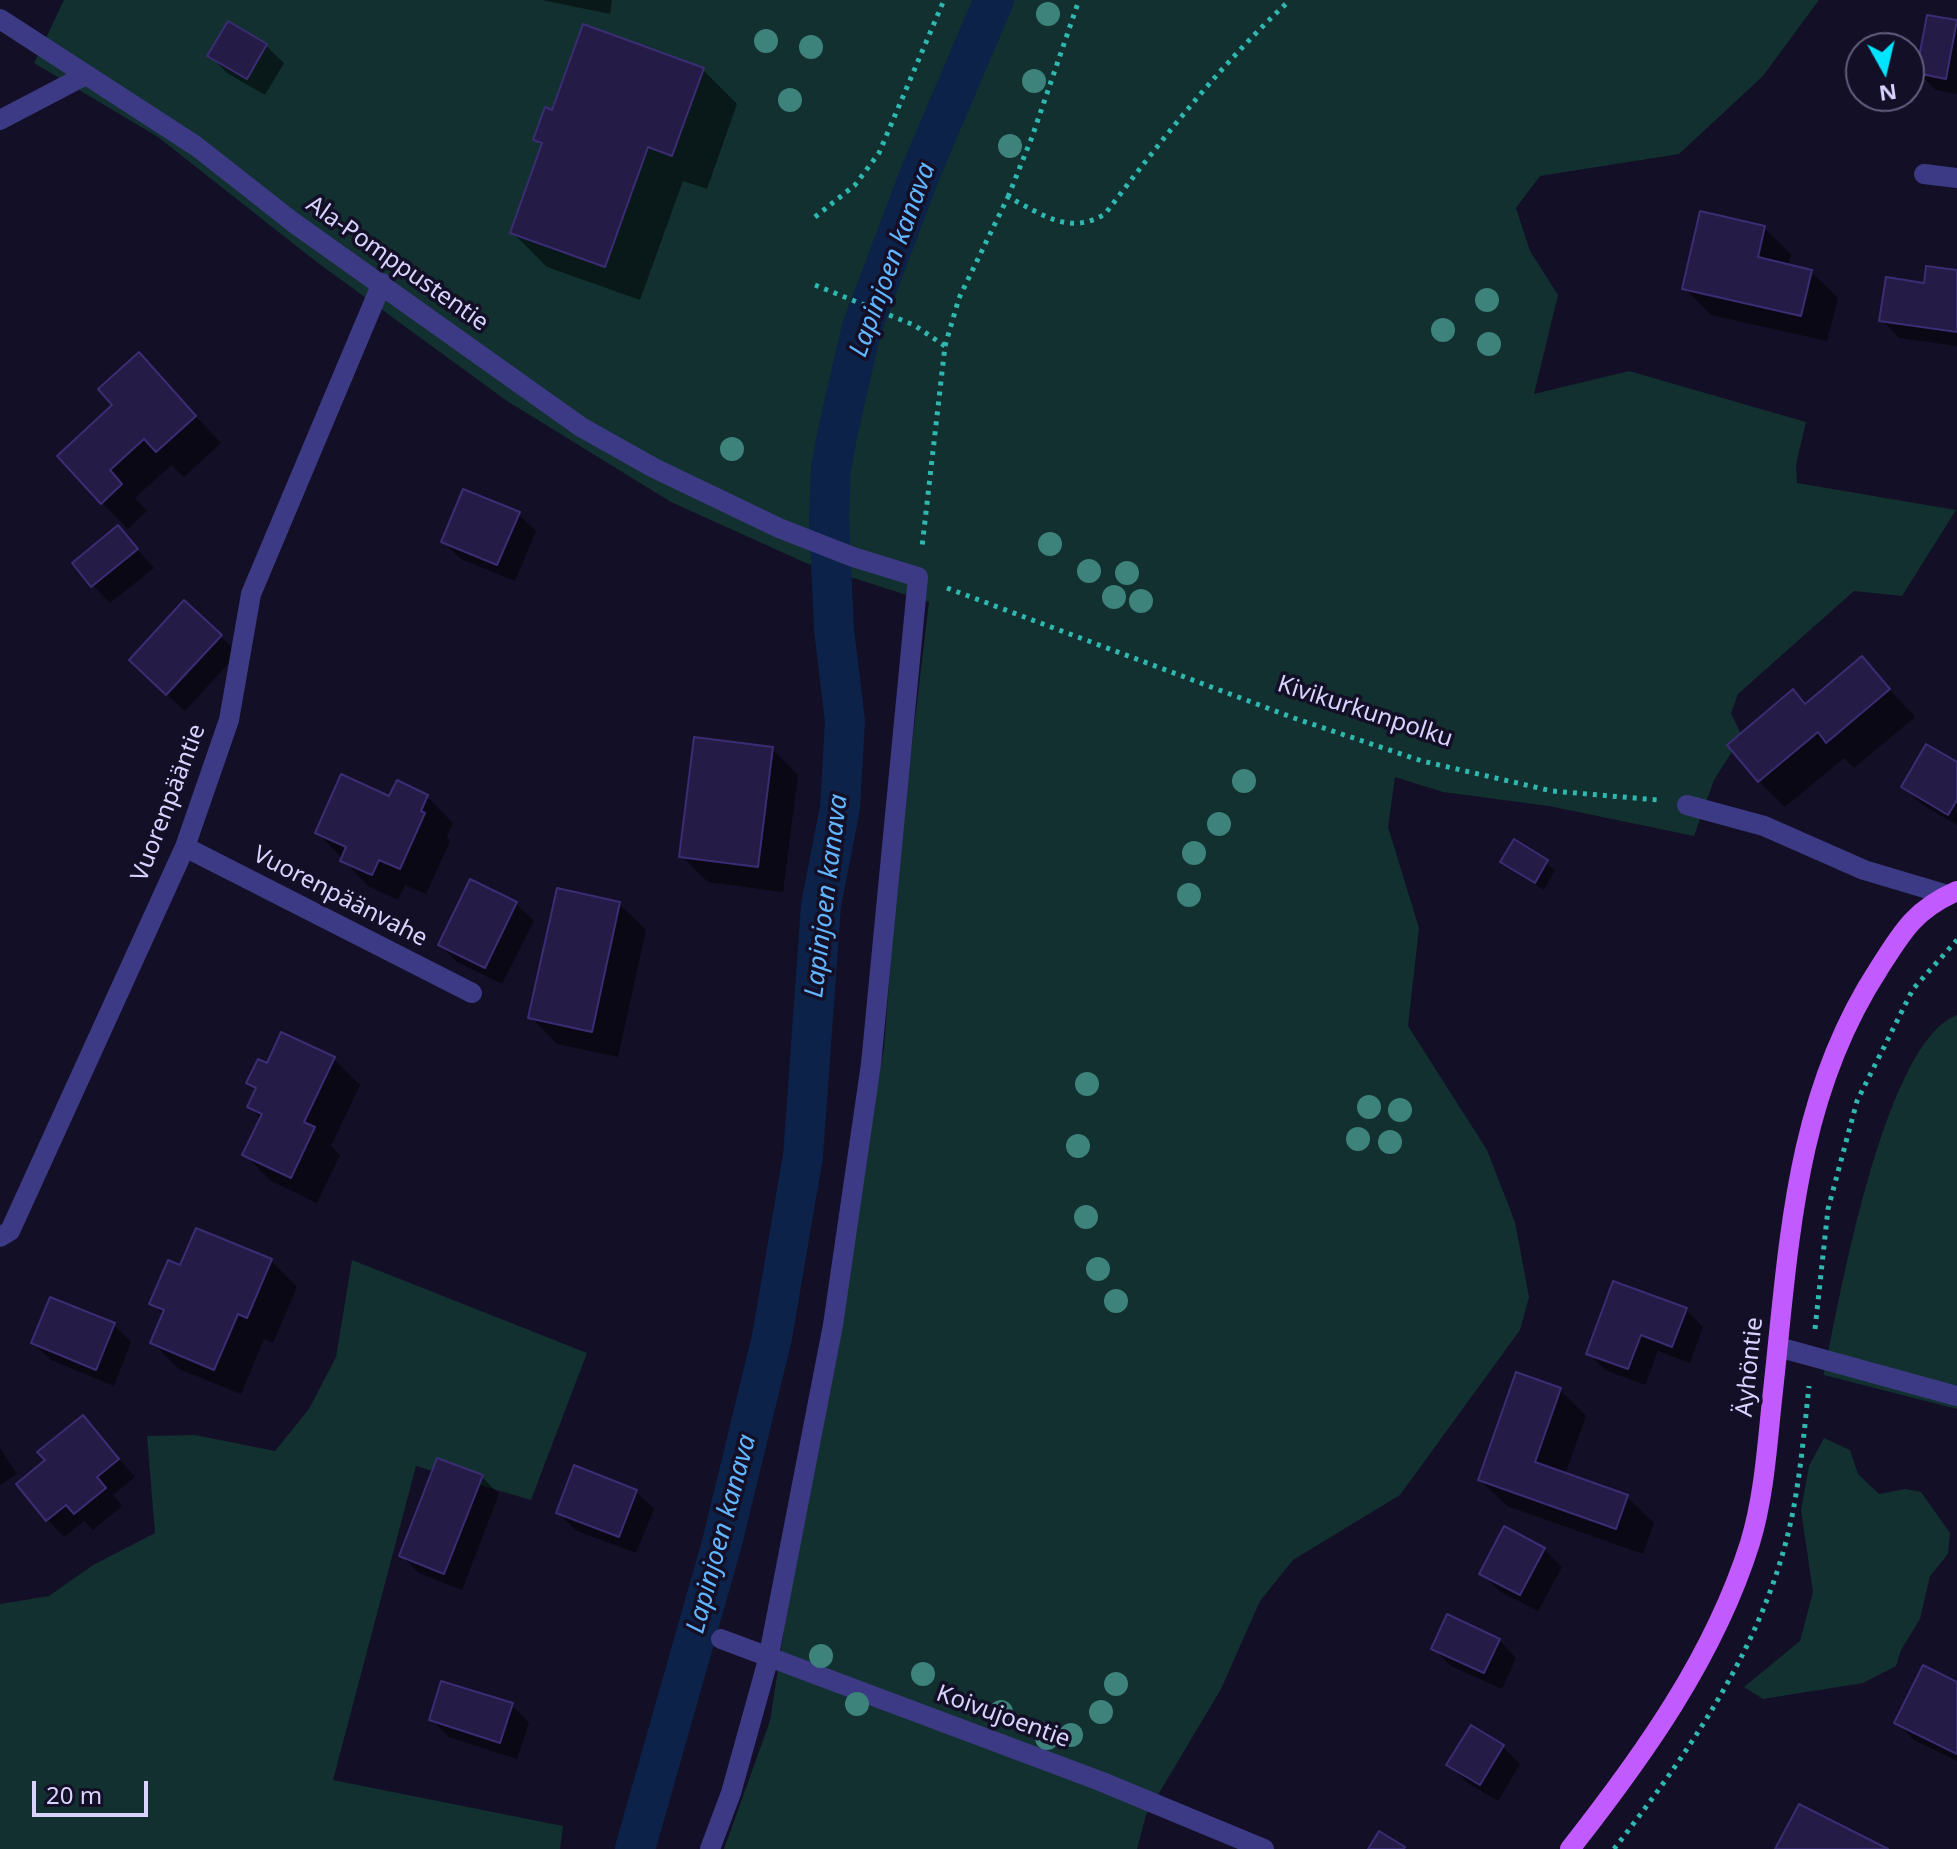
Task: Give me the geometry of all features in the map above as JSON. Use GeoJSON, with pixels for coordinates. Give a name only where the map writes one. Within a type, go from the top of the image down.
{"type":"FeatureCollection","features":[{"type":"Feature","properties":{"kind":"main road","name":"Äyhöntie"},"geometry":{"type":"LineString","coordinates":[[1570,1849],[1618,1787],[1680,1694],[1727,1608],[1750,1541],[1765,1475],[1795,1185],[1818,1096],[1863,992],[1910,919],[1952,893]]}},
{"type":"Feature","properties":{"kind":"street","name":"Ala-Pomppustentie"},"geometry":{"type":"LineString","coordinates":[[0,19],[196,146],[294,223],[581,427],[654,468],[779,528],[853,557],[918,577]]}},
{"type":"Feature","properties":{"kind":"street"},"geometry":{"type":"LineString","coordinates":[[0,120],[86,75]]}},
{"type":"Feature","properties":{"kind":"street"},"geometry":{"type":"LineString","coordinates":[[1924,174],[1957,178]]}},
{"type":"Feature","properties":{"kind":"street","name":"Vuorenpääntie"},"geometry":{"type":"LineString","coordinates":[[0,1237],[10,1231],[185,847],[229,720],[251,594],[382,283]]}},
{"type":"Feature","properties":{"kind":"street"},"geometry":{"type":"LineString","coordinates":[[710,1849],[731,1793],[768,1660],[833,1325],[871,1064],[918,577]]}},
{"type":"Feature","properties":{"kind":"street"},"geometry":{"type":"LineString","coordinates":[[1687,805],[1764,826],[1864,870],[1952,893]]}},
{"type":"Feature","properties":{"kind":"street","name":"Vuorenpäänvahe"},"geometry":{"type":"LineString","coordinates":[[185,847],[472,993]]}},
{"type":"Feature","properties":{"kind":"street"},"geometry":{"type":"LineString","coordinates":[[1778,1347],[1957,1396]]}},
{"type":"Feature","properties":{"kind":"street","name":"Koivujoentie"},"geometry":{"type":"LineString","coordinates":[[721,1639],[768,1660],[1100,1781],[1264,1849]]}},
{"type":"Feature","properties":{"kind":"path"},"geometry":{"type":"LineString","coordinates":[[815,217],[855,185],[879,153],[944,0]]}},
{"type":"Feature","properties":{"kind":"path"},"geometry":{"type":"LineString","coordinates":[[918,577],[945,346],[959,298],[1008,197],[1032,137],[1079,0]]}},
{"type":"Feature","properties":{"kind":"path"},"geometry":{"type":"LineString","coordinates":[[1008,197],[1066,224],[1087,225],[1105,214],[1190,103],[1244,42],[1290,0]]}},
{"type":"Feature","properties":{"kind":"path"},"geometry":{"type":"LineString","coordinates":[[815,285],[914,325],[945,346]]}},
{"type":"Feature","properties":{"kind":"path","name":"Kivikurkunpolku"},"geometry":{"type":"LineString","coordinates":[[918,577],[1294,718],[1422,761],[1552,791],[1631,796],[1687,805]]}},
{"type":"Feature","properties":{"kind":"path"},"geometry":{"type":"LineString","coordinates":[[1614,1849],[1715,1707],[1758,1622],[1784,1550],[1799,1481],[1828,1209],[1857,1101],[1913,989],[1957,940]]}},
{"type":"Feature","properties":{"kind":"green space"},"geometry":{"type":"Polygon","coordinates":[[[64,0],[1819,0],[1763,76],[1679,154],[1540,176],[1516,208],[1530,251],[1558,295],[1534,394],[1629,371],[1806,422],[1796,465],[1797,483],[1956,510],[1902,596],[1854,591],[1738,694],[1731,713],[1742,736],[1714,780],[1694,836],[1549,806],[1443,792],[1395,777],[1388,827],[1419,928],[1408,1026],[1487,1150],[1515,1222],[1529,1297],[1520,1330],[1400,1495],[1293,1560],[1260,1601],[1221,1689],[1146,1815],[1137,1849],[724,1849],[770,1721],[796,1552],[884,1048],[899,853],[929,602],[806,563],[671,502],[507,401],[314,260],[158,137],[34,63],[64,0]]]}},
{"type":"Feature","properties":{"kind":"green space"},"geometry":{"type":"Polygon","coordinates":[[[1957,1015],[1957,1409],[1824,1375],[1853,1235],[1887,1121],[1908,1072],[1931,1035],[1957,1015]]]}},
{"type":"Feature","properties":{"kind":"green space"},"geometry":{"type":"Polygon","coordinates":[[[352,1260],[587,1353],[531,1500],[416,1466],[333,1780],[563,1826],[560,1849],[0,1849],[0,1604],[49,1596],[93,1565],[155,1533],[147,1436],[195,1435],[275,1451],[309,1409],[336,1357],[352,1260]]]}},
{"type":"Feature","properties":{"kind":"green space"},"geometry":{"type":"Polygon","coordinates":[[[1824,1438],[1850,1450],[1858,1474],[1879,1494],[1905,1489],[1921,1492],[1950,1533],[1948,1554],[1930,1576],[1920,1619],[1901,1650],[1896,1666],[1863,1683],[1763,1699],[1744,1687],[1800,1641],[1813,1592],[1801,1510],[1809,1466],[1824,1438]]]}},
{"type":"Feature","properties":{"kind":"building"},"geometry":{"type":"Polygon","coordinates":[[[1927,15],[1957,20],[1946,79],[1925,75],[1924,32],[1927,15]]]}},
{"type":"Feature","properties":{"kind":"building"},"geometry":{"type":"Polygon","coordinates":[[[228,21],[267,44],[247,79],[207,56],[228,21]]]}},
{"type":"Feature","properties":{"kind":"building"},"geometry":{"type":"Polygon","coordinates":[[[583,24],[704,68],[672,156],[648,147],[605,267],[510,233],[542,143],[533,140],[545,107],[552,110],[583,24]]]}},
{"type":"Feature","properties":{"kind":"building"},"geometry":{"type":"Polygon","coordinates":[[[1700,211],[1765,226],[1758,257],[1812,270],[1801,316],[1682,289],[1700,211]]]}},
{"type":"Feature","properties":{"kind":"building"},"geometry":{"type":"Polygon","coordinates":[[[1926,266],[1957,270],[1957,332],[1879,321],[1886,277],[1924,283],[1926,266]]]}},
{"type":"Feature","properties":{"kind":"building"},"geometry":{"type":"Polygon","coordinates":[[[139,352],[196,416],[156,452],[144,439],[110,470],[122,484],[101,504],[57,456],[112,405],[98,389],[139,352]]]}},
{"type":"Feature","properties":{"kind":"building"},"geometry":{"type":"Polygon","coordinates":[[[463,489],[520,512],[497,565],[441,542],[463,489]]]}},
{"type":"Feature","properties":{"kind":"building"},"geometry":{"type":"Polygon","coordinates":[[[118,525],[138,549],[91,587],[72,563],[118,525]]]}},
{"type":"Feature","properties":{"kind":"building"},"geometry":{"type":"Polygon","coordinates":[[[184,600],[222,635],[166,695],[129,660],[184,600]]]}},
{"type":"Feature","properties":{"kind":"building"},"geometry":{"type":"Polygon","coordinates":[[[1862,656],[1890,689],[1826,743],[1818,732],[1758,782],[1727,745],[1793,689],[1805,704],[1862,656]]]}},
{"type":"Feature","properties":{"kind":"building"},"geometry":{"type":"Polygon","coordinates":[[[694,737],[773,747],[758,867],[679,857],[694,737]]]}},
{"type":"Feature","properties":{"kind":"building"},"geometry":{"type":"Polygon","coordinates":[[[1926,744],[1957,762],[1957,800],[1948,815],[1901,787],[1926,744]]]}},
{"type":"Feature","properties":{"kind":"building"},"geometry":{"type":"Polygon","coordinates":[[[341,774],[389,796],[397,780],[428,795],[421,811],[425,813],[400,869],[379,860],[372,875],[340,861],[346,847],[315,833],[341,774]]]}},
{"type":"Feature","properties":{"kind":"building"},"geometry":{"type":"Polygon","coordinates":[[[1514,839],[1548,860],[1535,883],[1500,862],[1514,839]]]}},
{"type":"Feature","properties":{"kind":"building"},"geometry":{"type":"Polygon","coordinates":[[[470,879],[517,902],[485,968],[438,945],[470,879]]]}},
{"type":"Feature","properties":{"kind":"building"},"geometry":{"type":"Polygon","coordinates":[[[557,888],[620,902],[592,1032],[528,1018],[557,888]]]}},
{"type":"Feature","properties":{"kind":"building"},"geometry":{"type":"Polygon","coordinates":[[[281,1032],[335,1057],[304,1122],[315,1127],[291,1178],[242,1155],[262,1114],[247,1107],[256,1088],[246,1083],[258,1059],[267,1063],[281,1032]]]}},
{"type":"Feature","properties":{"kind":"building"},"geometry":{"type":"Polygon","coordinates":[[[196,1228],[272,1259],[247,1318],[238,1314],[214,1370],[150,1343],[164,1310],[149,1304],[168,1260],[180,1265],[196,1228]]]}},
{"type":"Feature","properties":{"kind":"building"},"geometry":{"type":"Polygon","coordinates":[[[1613,1281],[1687,1308],[1672,1347],[1641,1335],[1628,1369],[1586,1354],[1613,1281]]]}},
{"type":"Feature","properties":{"kind":"building"},"geometry":{"type":"Polygon","coordinates":[[[50,1297],[115,1323],[96,1370],[31,1343],[50,1297]]]}},
{"type":"Feature","properties":{"kind":"building"},"geometry":{"type":"Polygon","coordinates":[[[1516,1372],[1561,1388],[1535,1462],[1628,1495],[1616,1529],[1478,1480],[1516,1372]]]}},
{"type":"Feature","properties":{"kind":"building"},"geometry":{"type":"Polygon","coordinates":[[[83,1415],[119,1459],[97,1477],[106,1488],[74,1514],[66,1505],[46,1521],[16,1484],[45,1460],[37,1452],[83,1415]]]}},
{"type":"Feature","properties":{"kind":"building"},"geometry":{"type":"Polygon","coordinates":[[[437,1458],[483,1475],[444,1574],[399,1556],[437,1458]]]}},
{"type":"Feature","properties":{"kind":"building"},"geometry":{"type":"Polygon","coordinates":[[[574,1465],[637,1490],[619,1537],[556,1513],[574,1465]]]}},
{"type":"Feature","properties":{"kind":"building"},"geometry":{"type":"Polygon","coordinates":[[[1504,1526],[1545,1548],[1520,1595],[1479,1574],[1504,1526]]]}},
{"type":"Feature","properties":{"kind":"building"},"geometry":{"type":"Polygon","coordinates":[[[1447,1614],[1500,1639],[1484,1673],[1431,1649],[1447,1614]]]}},
{"type":"Feature","properties":{"kind":"building"},"geometry":{"type":"Polygon","coordinates":[[[1923,1665],[1957,1682],[1957,1754],[1894,1723],[1923,1665]]]}},
{"type":"Feature","properties":{"kind":"building"},"geometry":{"type":"Polygon","coordinates":[[[441,1681],[513,1703],[500,1743],[429,1720],[441,1681]]]}},
{"type":"Feature","properties":{"kind":"building"},"geometry":{"type":"Polygon","coordinates":[[[1471,1725],[1504,1745],[1480,1785],[1446,1765],[1471,1725]]]}},
{"type":"Feature","properties":{"kind":"building"},"geometry":{"type":"Polygon","coordinates":[[[1799,1804],[1888,1849],[1775,1849],[1799,1804]]]}},
{"type":"Feature","properties":{"kind":"building"},"geometry":{"type":"Polygon","coordinates":[[[1379,1831],[1405,1847],[1404,1849],[1368,1849],[1379,1831]]]}},
{"type":"Feature","properties":{"kind":"waterway","name":"Lapinjoen kanava"},"geometry":{"type":"LineString","coordinates":[[635,1849],[722,1543],[772,1337],[803,1156],[821,905],[840,808],[845,721],[834,630],[829,517],[831,468],[839,426],[862,327],[921,171],[994,0]]}}]}
